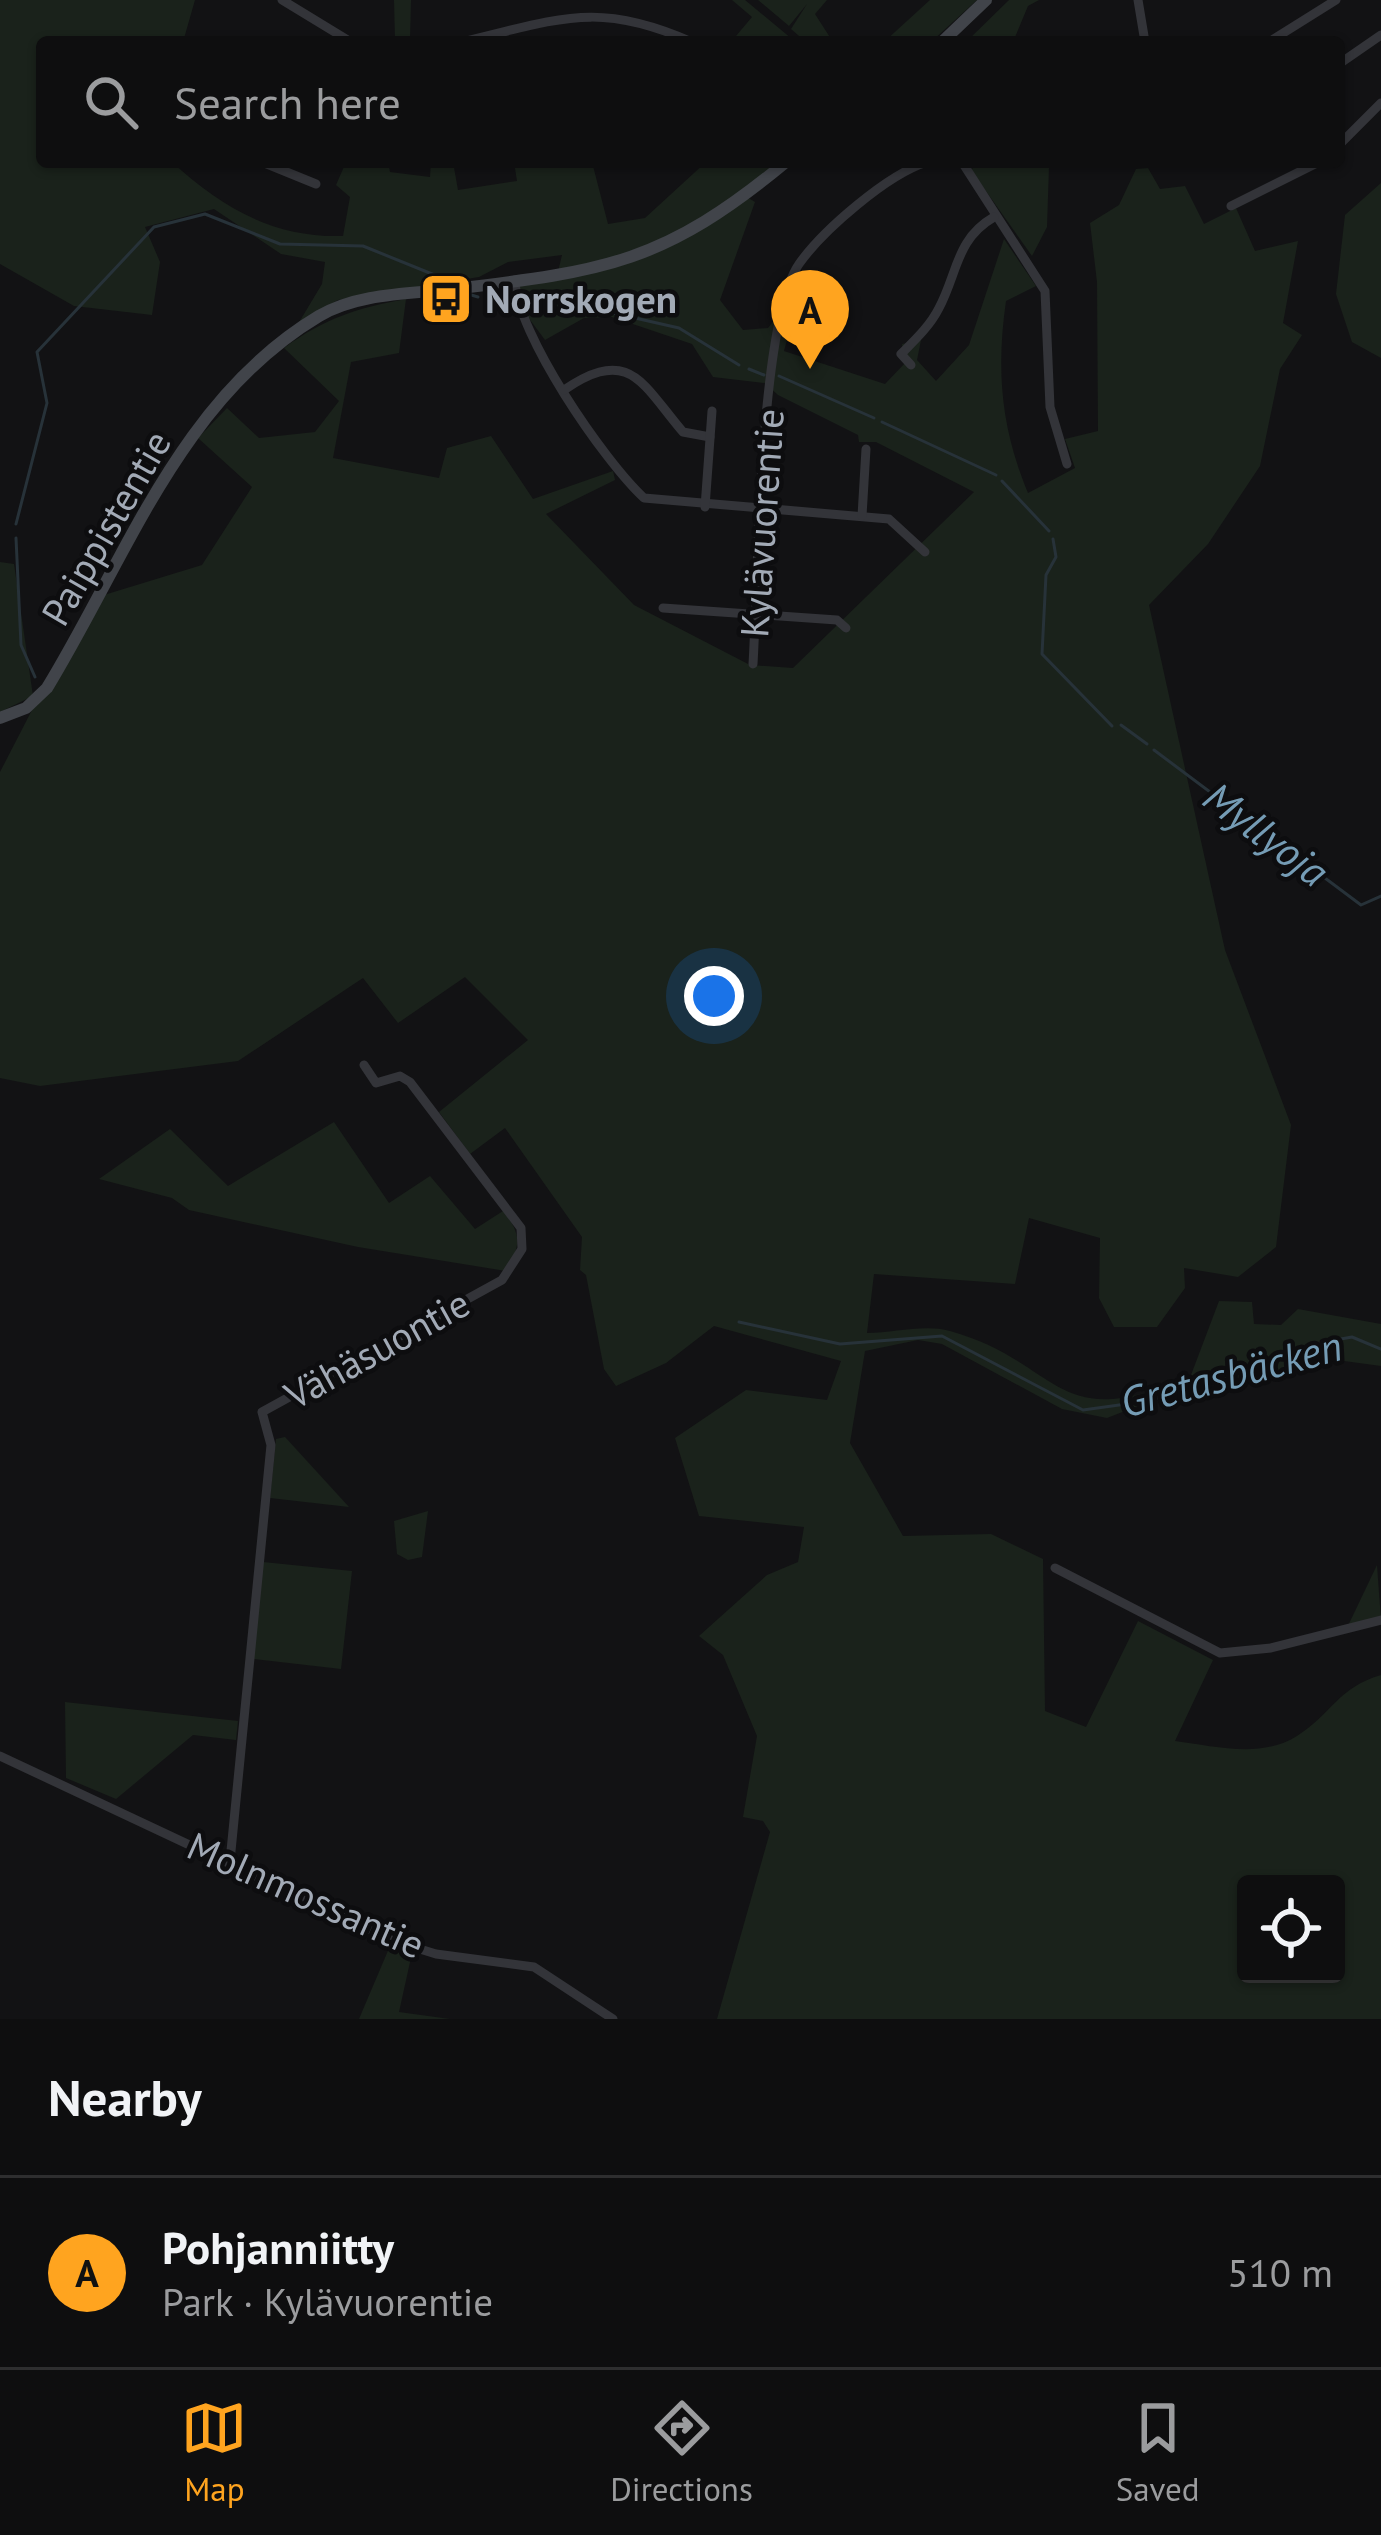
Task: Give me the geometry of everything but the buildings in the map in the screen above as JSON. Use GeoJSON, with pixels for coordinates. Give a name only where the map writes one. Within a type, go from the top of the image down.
{"type":"FeatureCollection","features":[{"type":"Feature","properties":{"kind":"street"},"geometry":{"type":"LineString","coordinates":[[282,0],[330,36]]}},
{"type":"Feature","properties":{"kind":"street"},"geometry":{"type":"LineString","coordinates":[[948,36],[986,0]]}},
{"type":"Feature","properties":{"kind":"street"},"geometry":{"type":"LineString","coordinates":[[1138,0],[1144,36]]}},
{"type":"Feature","properties":{"kind":"street"},"geometry":{"type":"LineString","coordinates":[[1279,36],[1336,0]]}},
{"type":"Feature","properties":{"kind":"street"},"geometry":{"type":"LineString","coordinates":[[482,36],[588,4],[632,7],[682,36]]}},
{"type":"Feature","properties":{"kind":"street"},"geometry":{"type":"LineString","coordinates":[[1345,60],[1381,35]]}},
{"type":"Feature","properties":{"kind":"street"},"geometry":{"type":"LineString","coordinates":[[1345,139],[1381,103]]}},
{"type":"Feature","properties":{"kind":"street"},"geometry":{"type":"LineString","coordinates":[[280,168],[316,184]]}},
{"type":"Feature","properties":{"kind":"street","name":"Paippistentie"},"geometry":{"type":"LineString","coordinates":[[0,718],[26,708],[47,688],[176,454],[282,343],[340,306],[572,274],[649,254],[682,239],[778,168]]}},
{"type":"Feature","properties":{"kind":"street","name":"Kylävuorentie"},"geometry":{"type":"LineString","coordinates":[[753,664],[771,364],[797,268],[885,182],[914,168]]}},
{"type":"Feature","properties":{"kind":"street"},"geometry":{"type":"LineString","coordinates":[[965,168],[1046,291],[1050,407],[1067,464]]}},
{"type":"Feature","properties":{"kind":"street"},"geometry":{"type":"LineString","coordinates":[[1231,206],[1307,168]]}},
{"type":"Feature","properties":{"kind":"street"},"geometry":{"type":"LineString","coordinates":[[911,364],[901,354],[938,311],[963,244],[973,230],[994,217]]}},
{"type":"Feature","properties":{"kind":"street"},"geometry":{"type":"LineString","coordinates":[[515,280],[526,332],[638,494],[657,502],[889,519],[926,552]]}},
{"type":"Feature","properties":{"kind":"street"},"geometry":{"type":"LineString","coordinates":[[564,390],[592,371],[629,374],[644,379],[683,432],[710,437]]}},
{"type":"Feature","properties":{"kind":"street"},"geometry":{"type":"LineString","coordinates":[[705,506],[712,411]]}},
{"type":"Feature","properties":{"kind":"street"},"geometry":{"type":"LineString","coordinates":[[862,516],[866,449]]}},
{"type":"Feature","properties":{"kind":"street"},"geometry":{"type":"LineString","coordinates":[[663,608],[837,620],[846,628]]}},
{"type":"Feature","properties":{"kind":"street","name":"Vähäsuontie"},"geometry":{"type":"LineString","coordinates":[[230,1861],[271,1445],[262,1412],[502,1280],[522,1250],[521,1228],[410,1082],[400,1076],[376,1083],[364,1065]]}},
{"type":"Feature","properties":{"kind":"street"},"geometry":{"type":"LineString","coordinates":[[1055,1568],[1220,1654],[1271,1648],[1381,1620]]}},
{"type":"Feature","properties":{"kind":"street","name":"Molnmossantie"},"geometry":{"type":"LineString","coordinates":[[0,1756],[394,1941],[436,1954],[534,1967],[613,2019]]}},
{"type":"Feature","properties":{"kind":"shaded area"},"geometry":{"type":"Polygon","coordinates":[[[0,0],[195,0],[185,36],[36,36],[36,168],[179,168],[230,206],[294,232],[343,236],[350,197],[336,185],[343,168],[389,168],[390,172],[430,177],[431,168],[454,168],[458,190],[517,181],[515,168],[594,168],[608,224],[645,218],[699,168],[779,168],[745,196],[755,202],[720,300],[743,330],[768,328],[784,308],[794,314],[784,351],[885,384],[905,363],[902,344],[921,340],[917,360],[936,381],[969,345],[1004,239],[1036,286],[1006,301],[1001,351],[1007,422],[1028,493],[1075,468],[1065,439],[1098,431],[1097,282],[1090,223],[1119,205],[1136,169],[1148,168],[1160,189],[1185,186],[1204,224],[1236,208],[1255,251],[1298,241],[1283,323],[1302,335],[1280,369],[1260,466],[1208,544],[1149,605],[1225,950],[1291,1125],[1276,1247],[1238,1277],[1184,1268],[1185,1288],[1157,1327],[1114,1327],[1099,1298],[1100,1238],[1029,1218],[1015,1284],[874,1274],[867,1333],[950,1331],[987,1344],[1061,1388],[1084,1397],[1111,1399],[1191,1375],[1219,1301],[1252,1302],[1254,1324],[1281,1325],[1298,1309],[1381,1324],[1381,1366],[1322,1358],[1269,1375],[1192,1385],[1107,1418],[1062,1409],[942,1344],[918,1340],[865,1351],[850,1443],[903,1536],[991,1534],[1043,1559],[1045,1711],[1086,1727],[1138,1621],[1213,1660],[1175,1741],[1237,1749],[1283,1743],[1309,1728],[1354,1687],[1381,1675],[1381,2019],[717,2019],[770,1832],[763,1821],[743,1817],[757,1736],[723,1655],[699,1636],[767,1575],[798,1562],[804,1527],[699,1516],[675,1438],[746,1390],[827,1400],[841,1361],[714,1326],[666,1363],[616,1386],[604,1369],[586,1275],[580,1270],[582,1237],[505,1128],[470,1154],[439,1112],[528,1040],[465,977],[398,1023],[363,978],[238,1061],[40,1086],[0,1078],[0,772],[32,710],[104,595],[202,565],[252,487],[198,438],[227,408],[259,438],[315,432],[339,401],[284,348],[313,329],[372,306],[406,299],[399,353],[351,362],[333,458],[439,478],[447,448],[491,436],[533,499],[613,471],[615,480],[546,514],[634,605],[750,665],[793,668],[974,492],[876,442],[859,442],[858,435],[778,395],[765,383],[713,377],[692,344],[612,317],[584,318],[545,340],[516,301],[515,280],[557,276],[562,255],[508,262],[479,277],[338,300],[298,324],[322,284],[325,262],[281,254],[214,209],[145,227],[160,262],[152,315],[74,306],[0,264],[0,0]]]}},
{"type":"Feature","properties":{"kind":"shaded area"},"geometry":{"type":"Polygon","coordinates":[[[394,0],[411,0],[410,36],[395,36],[394,0]]]}},
{"type":"Feature","properties":{"kind":"shaded area"},"geometry":{"type":"Polygon","coordinates":[[[732,0],[745,0],[788,36],[736,36],[752,17],[732,0]]]}},
{"type":"Feature","properties":{"kind":"shaded area"},"geometry":{"type":"Polygon","coordinates":[[[758,0],[827,0],[815,14],[829,36],[799,36],[791,29],[807,4],[789,26],[758,0]]]}},
{"type":"Feature","properties":{"kind":"shaded area"},"geometry":{"type":"Polygon","coordinates":[[[930,0],[977,0],[938,36],[891,36],[930,0]]]}},
{"type":"Feature","properties":{"kind":"shaded area"},"geometry":{"type":"Polygon","coordinates":[[[1009,0],[1039,0],[1028,6],[1016,36],[972,36],[1009,0]]]}},
{"type":"Feature","properties":{"kind":"shaded area"},"geometry":{"type":"Polygon","coordinates":[[[1049,168],[1047,227],[1032,256],[971,170],[1049,168]]]}},
{"type":"Feature","properties":{"kind":"shaded area"},"geometry":{"type":"Polygon","coordinates":[[[1381,183],[1381,358],[1352,342],[1336,294],[1345,215],[1381,183]]]}},
{"type":"Feature","properties":{"kind":"shaded area"},"geometry":{"type":"Polygon","coordinates":[[[0,562],[14,564],[33,696],[0,712],[0,562]]]}},
{"type":"Feature","properties":{"kind":"shaded area"},"geometry":{"type":"Polygon","coordinates":[[[334,1122],[389,1203],[430,1176],[475,1229],[503,1211],[517,1240],[506,1271],[358,1247],[189,1210],[172,1198],[99,1179],[170,1129],[228,1186],[334,1122]]]}},
{"type":"Feature","properties":{"kind":"shaded area"},"geometry":{"type":"Polygon","coordinates":[[[285,1437],[349,1507],[270,1498],[276,1439],[285,1437]]]}},
{"type":"Feature","properties":{"kind":"shaded area"},"geometry":{"type":"Polygon","coordinates":[[[428,1511],[422,1557],[408,1560],[397,1554],[394,1521],[428,1511]]]}},
{"type":"Feature","properties":{"kind":"shaded area"},"geometry":{"type":"Polygon","coordinates":[[[263,1562],[352,1571],[341,1669],[253,1659],[263,1562]]]}},
{"type":"Feature","properties":{"kind":"shaded area"},"geometry":{"type":"Polygon","coordinates":[[[1377,1565],[1381,1620],[1346,1630],[1377,1565]]]}},
{"type":"Feature","properties":{"kind":"shaded area"},"geometry":{"type":"Polygon","coordinates":[[[65,1702],[238,1721],[236,1740],[193,1735],[116,1799],[66,1778],[65,1702]]]}},
{"type":"Feature","properties":{"kind":"shaded area"},"geometry":{"type":"Polygon","coordinates":[[[390,1946],[412,1953],[399,2012],[450,2019],[359,2019],[390,1946]]]}},
{"type":"Feature","properties":{"kind":"waterway","name":"Myllyoja"},"geometry":{"type":"LineString","coordinates":[[16,524],[47,403],[37,352],[154,227],[205,214],[280,244],[363,246],[442,278]]}},
{"type":"Feature","properties":{"kind":"waterway","name":"Myllyoja"},"geometry":{"type":"LineString","coordinates":[[468,294],[478,297]]}},
{"type":"Feature","properties":{"kind":"waterway","name":"Myllyoja"},"geometry":{"type":"LineString","coordinates":[[489,301],[513,305]]}},
{"type":"Feature","properties":{"kind":"waterway","name":"Myllyoja"},"geometry":{"type":"LineString","coordinates":[[524,306],[545,307]]}},
{"type":"Feature","properties":{"kind":"waterway","name":"Myllyoja"},"geometry":{"type":"LineString","coordinates":[[554,308],[613,313],[679,328],[739,365]]}},
{"type":"Feature","properties":{"kind":"waterway","name":"Myllyoja"},"geometry":{"type":"LineString","coordinates":[[749,369],[764,375]]}},
{"type":"Feature","properties":{"kind":"waterway","name":"Myllyoja"},"geometry":{"type":"LineString","coordinates":[[779,376],[874,418]]}},
{"type":"Feature","properties":{"kind":"waterway","name":"Myllyoja"},"geometry":{"type":"LineString","coordinates":[[882,422],[996,475]]}},
{"type":"Feature","properties":{"kind":"waterway","name":"Myllyoja"},"geometry":{"type":"LineString","coordinates":[[1002,481],[1049,531]]}},
{"type":"Feature","properties":{"kind":"waterway","name":"Myllyoja"},"geometry":{"type":"LineString","coordinates":[[16,538],[21,645],[35,677]]}},
{"type":"Feature","properties":{"kind":"waterway","name":"Myllyoja"},"geometry":{"type":"LineString","coordinates":[[1053,539],[1056,557],[1046,575],[1042,654],[1112,726]]}},
{"type":"Feature","properties":{"kind":"waterway","name":"Myllyoja"},"geometry":{"type":"LineString","coordinates":[[1121,725],[1147,744]]}},
{"type":"Feature","properties":{"kind":"waterway","name":"Myllyoja"},"geometry":{"type":"LineString","coordinates":[[1154,750],[1361,905],[1381,896]]}},
{"type":"Feature","properties":{"kind":"waterway","name":"Gretasbäcken"},"geometry":{"type":"LineString","coordinates":[[739,1322],[840,1344],[942,1336],[1083,1410],[1148,1401],[1324,1342],[1352,1337],[1381,1349]]}},
{"type":"Feature","properties":{"kind":"place","name":"Norrskogen"},"geometry":{"type":"Point","coordinates":[446,299]}},
{"type":"Feature","properties":{"kind":"place","name":"Pohjanniitty"},"geometry":{"type":"Point","coordinates":[810,369]}}]}
